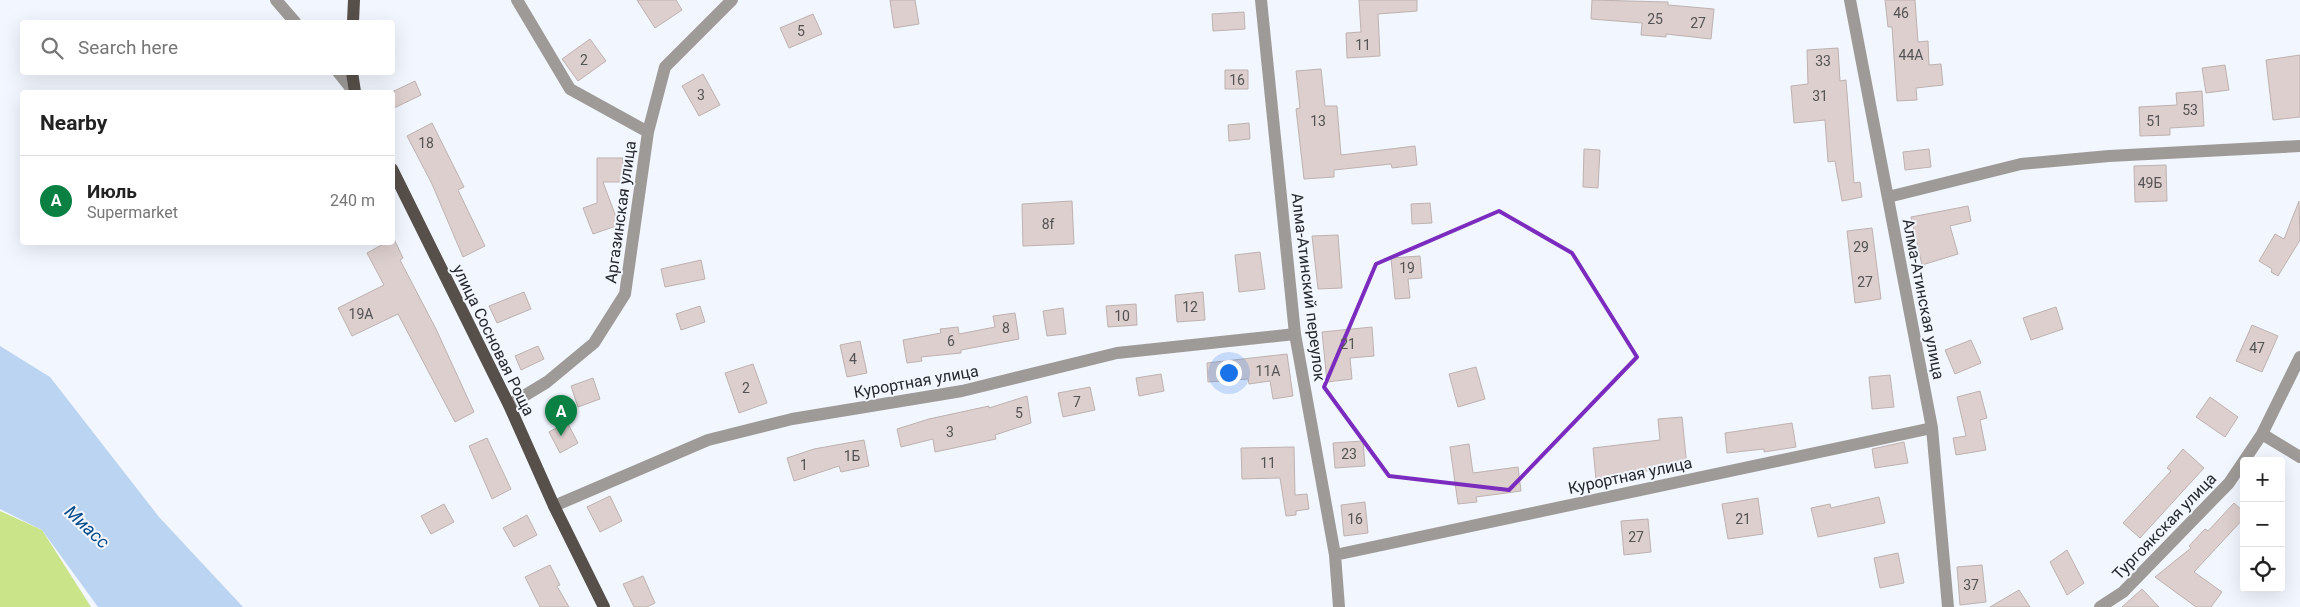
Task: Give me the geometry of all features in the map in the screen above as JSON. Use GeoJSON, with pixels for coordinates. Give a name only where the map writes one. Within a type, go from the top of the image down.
{"type":"FeatureCollection","features":[{"type":"Feature","properties":{"kind":"main road"},"geometry":{"type":"LineString","coordinates":[[353,20],[354,0]]}},
{"type":"Feature","properties":{"kind":"main road"},"geometry":{"type":"LineString","coordinates":[[352,75],[354,90]]}},
{"type":"Feature","properties":{"kind":"main road","name":"улица Сосновая Роща"},"geometry":{"type":"LineString","coordinates":[[395,175],[509,405],[554,506],[604,607]]}},
{"type":"Feature","properties":{"kind":"street"},"geometry":{"type":"LineString","coordinates":[[276,0],[294,20]]}},
{"type":"Feature","properties":{"kind":"street"},"geometry":{"type":"LineString","coordinates":[[517,0],[570,89],[648,132]]}},
{"type":"Feature","properties":{"kind":"street","name":"Аргазинская улица"},"geometry":{"type":"LineString","coordinates":[[509,405],[547,382],[594,343],[625,294],[648,132],[665,67],[732,0]]}},
{"type":"Feature","properties":{"kind":"street","name":"Алма-Атинский переулок"},"geometry":{"type":"LineString","coordinates":[[1261,0],[1296,334],[1335,554],[1340,607]]}},
{"type":"Feature","properties":{"kind":"street","name":"Алма-Атинская улица"},"geometry":{"type":"LineString","coordinates":[[1850,0],[1932,428],[1948,607]]}},
{"type":"Feature","properties":{"kind":"street"},"geometry":{"type":"LineString","coordinates":[[340,75],[352,90]]}},
{"type":"Feature","properties":{"kind":"street"},"geometry":{"type":"LineString","coordinates":[[1888,197],[2022,164],[2109,156],[2300,146]]}},
{"type":"Feature","properties":{"kind":"street","name":"Курортная улица"},"geometry":{"type":"LineString","coordinates":[[554,506],[708,440],[792,419],[962,391],[1117,353],[1296,334]]}},
{"type":"Feature","properties":{"kind":"street","name":"Тургоякская улица"},"geometry":{"type":"LineString","coordinates":[[2100,607],[2123,592],[2229,483],[2262,434],[2300,357]]}},
{"type":"Feature","properties":{"kind":"street","name":"Курортная улица"},"geometry":{"type":"LineString","coordinates":[[1335,554],[1932,428]]}},
{"type":"Feature","properties":{"kind":"street"},"geometry":{"type":"LineString","coordinates":[[2262,434],[2300,457]]}},
{"type":"Feature","properties":{"kind":"highlighted area"},"geometry":{"type":"Polygon","coordinates":[[[1499,211],[1572,253],[1637,357],[1509,490],[1389,476],[1324,387],[1376,264],[1499,211]]]}},
{"type":"Feature","properties":{"kind":"green space"},"geometry":{"type":"Polygon","coordinates":[[[0,511],[42,530],[91,607],[0,607],[0,511]]]}},
{"type":"Feature","properties":{"kind":"water","name":"Миасс"},"geometry":{"type":"Polygon","coordinates":[[[0,346],[50,377],[159,517],[243,607],[98,607],[42,530],[0,509],[0,346]]]}},
{"type":"Feature","properties":{"kind":"building"},"geometry":{"type":"Polygon","coordinates":[[[637,0],[676,0],[682,10],[655,28],[637,0]]]}},
{"type":"Feature","properties":{"kind":"building"},"geometry":{"type":"Polygon","coordinates":[[[890,0],[915,0],[919,24],[894,28],[890,0]]]}},
{"type":"Feature","properties":{"kind":"building"},"geometry":{"type":"Polygon","coordinates":[[[1359,0],[1417,0],[1417,11],[1378,14],[1380,56],[1347,58],[1346,33],[1361,32],[1359,0]]]}},
{"type":"Feature","properties":{"kind":"building"},"geometry":{"type":"Polygon","coordinates":[[[1592,0],[1668,2],[1668,5],[1714,9],[1711,39],[1666,34],[1666,37],[1641,35],[1642,23],[1591,19],[1592,0]]]}},
{"type":"Feature","properties":{"kind":"building"},"geometry":{"type":"Polygon","coordinates":[[[1885,0],[1915,0],[1918,42],[1928,41],[1929,65],[1941,64],[1943,85],[1916,88],[1917,100],[1897,101],[1892,27],[1888,27],[1885,0]]]}},
{"type":"Feature","properties":{"kind":"building"},"geometry":{"type":"Polygon","coordinates":[[[1244,12],[1245,29],[1213,31],[1212,14],[1244,12]]]}},
{"type":"Feature","properties":{"kind":"building"},"geometry":{"type":"Polygon","coordinates":[[[813,14],[822,34],[789,48],[780,28],[813,14]]]}},
{"type":"Feature","properties":{"kind":"building"},"geometry":{"type":"Polygon","coordinates":[[[590,39],[606,61],[578,81],[562,59],[590,39]]]}},
{"type":"Feature","properties":{"kind":"building"},"geometry":{"type":"Polygon","coordinates":[[[1838,48],[1840,81],[1846,80],[1854,183],[1860,182],[1862,197],[1842,201],[1835,161],[1828,162],[1825,120],[1794,123],[1791,86],[1808,84],[1807,50],[1838,48]]]}},
{"type":"Feature","properties":{"kind":"building"},"geometry":{"type":"Polygon","coordinates":[[[2300,55],[2300,117],[2273,120],[2266,60],[2300,55]]]}},
{"type":"Feature","properties":{"kind":"building"},"geometry":{"type":"Polygon","coordinates":[[[2225,65],[2229,90],[2206,93],[2202,68],[2225,65]]]}},
{"type":"Feature","properties":{"kind":"building"},"geometry":{"type":"Polygon","coordinates":[[[1321,69],[1325,106],[1337,106],[1341,155],[1415,146],[1417,165],[1392,168],[1391,164],[1334,170],[1334,177],[1304,179],[1296,109],[1300,108],[1296,71],[1321,69]]]}},
{"type":"Feature","properties":{"kind":"building"},"geometry":{"type":"Polygon","coordinates":[[[1225,70],[1248,70],[1248,89],[1225,89],[1225,70]]]}},
{"type":"Feature","properties":{"kind":"building"},"geometry":{"type":"Polygon","coordinates":[[[703,74],[720,105],[699,116],[682,86],[703,74]]]}},
{"type":"Feature","properties":{"kind":"building"},"geometry":{"type":"Polygon","coordinates":[[[415,81],[421,95],[395,108],[395,91],[415,81]]]}},
{"type":"Feature","properties":{"kind":"building"},"geometry":{"type":"Polygon","coordinates":[[[2202,91],[2204,126],[2170,128],[2170,135],[2140,136],[2139,107],[2177,105],[2176,93],[2202,91]]]}},
{"type":"Feature","properties":{"kind":"building"},"geometry":{"type":"Polygon","coordinates":[[[432,123],[464,187],[458,190],[485,246],[463,257],[432,184],[407,136],[432,123]]]}},
{"type":"Feature","properties":{"kind":"building"},"geometry":{"type":"Polygon","coordinates":[[[1249,123],[1250,139],[1229,141],[1228,125],[1249,123]]]}},
{"type":"Feature","properties":{"kind":"building"},"geometry":{"type":"Polygon","coordinates":[[[1584,149],[1600,150],[1598,188],[1583,187],[1584,149]]]}},
{"type":"Feature","properties":{"kind":"building"},"geometry":{"type":"Polygon","coordinates":[[[1929,149],[1931,167],[1905,170],[1903,152],[1929,149]]]}},
{"type":"Feature","properties":{"kind":"building"},"geometry":{"type":"Polygon","coordinates":[[[597,158],[623,158],[623,182],[603,182],[619,225],[593,234],[583,208],[597,203],[597,158]]]}},
{"type":"Feature","properties":{"kind":"building"},"geometry":{"type":"Polygon","coordinates":[[[2166,165],[2167,201],[2135,202],[2134,166],[2166,165]]]}},
{"type":"Feature","properties":{"kind":"building"},"geometry":{"type":"Polygon","coordinates":[[[1072,201],[1074,244],[1023,246],[1022,204],[1072,201]]]}},
{"type":"Feature","properties":{"kind":"building"},"geometry":{"type":"Polygon","coordinates":[[[2299,201],[2300,240],[2278,276],[2271,272],[2272,269],[2259,261],[2275,234],[2284,239],[2299,201]]]}},
{"type":"Feature","properties":{"kind":"building"},"geometry":{"type":"Polygon","coordinates":[[[1430,203],[1432,223],[1412,224],[1411,204],[1430,203]]]}},
{"type":"Feature","properties":{"kind":"building"},"geometry":{"type":"Polygon","coordinates":[[[1968,206],[1971,221],[1950,226],[1958,254],[1922,265],[1911,217],[1968,206]]]}},
{"type":"Feature","properties":{"kind":"building"},"geometry":{"type":"Polygon","coordinates":[[[1872,228],[1881,299],[1855,303],[1847,231],[1872,228]]]}},
{"type":"Feature","properties":{"kind":"building"},"geometry":{"type":"Polygon","coordinates":[[[1338,235],[1342,288],[1318,289],[1312,236],[1338,235]]]}},
{"type":"Feature","properties":{"kind":"building"},"geometry":{"type":"Polygon","coordinates":[[[395,241],[403,258],[400,260],[436,329],[474,412],[455,422],[398,314],[352,336],[338,308],[384,285],[367,253],[382,245],[395,245],[395,241]]]}},
{"type":"Feature","properties":{"kind":"building"},"geometry":{"type":"Polygon","coordinates":[[[1260,252],[1265,289],[1239,292],[1235,255],[1260,252]]]}},
{"type":"Feature","properties":{"kind":"building"},"geometry":{"type":"Polygon","coordinates":[[[1420,256],[1422,278],[1408,279],[1410,298],[1395,299],[1391,258],[1420,256]]]}},
{"type":"Feature","properties":{"kind":"building"},"geometry":{"type":"Polygon","coordinates":[[[701,260],[705,279],[665,287],[661,269],[701,260]]]}},
{"type":"Feature","properties":{"kind":"building"},"geometry":{"type":"Polygon","coordinates":[[[524,292],[531,309],[497,323],[489,306],[524,292]]]}},
{"type":"Feature","properties":{"kind":"building"},"geometry":{"type":"Polygon","coordinates":[[[1203,292],[1205,320],[1177,322],[1175,295],[1203,292]]]}},
{"type":"Feature","properties":{"kind":"building"},"geometry":{"type":"Polygon","coordinates":[[[1136,304],[1137,325],[1108,327],[1106,306],[1136,304]]]}},
{"type":"Feature","properties":{"kind":"building"},"geometry":{"type":"Polygon","coordinates":[[[700,306],[705,322],[681,330],[676,314],[700,306]]]}},
{"type":"Feature","properties":{"kind":"building"},"geometry":{"type":"Polygon","coordinates":[[[2056,307],[2063,329],[2031,340],[2023,318],[2056,307]]]}},
{"type":"Feature","properties":{"kind":"building"},"geometry":{"type":"Polygon","coordinates":[[[1063,308],[1066,334],[1047,336],[1043,311],[1063,308]]]}},
{"type":"Feature","properties":{"kind":"building"},"geometry":{"type":"Polygon","coordinates":[[[1015,313],[1019,339],[961,350],[961,353],[921,357],[922,361],[907,363],[903,340],[941,333],[940,329],[958,327],[959,334],[995,327],[993,316],[1015,313]]]}},
{"type":"Feature","properties":{"kind":"building"},"geometry":{"type":"Polygon","coordinates":[[[2252,325],[2278,336],[2262,372],[2236,361],[2252,325]]]}},
{"type":"Feature","properties":{"kind":"building"},"geometry":{"type":"Polygon","coordinates":[[[1372,327],[1374,356],[1350,358],[1352,379],[1327,382],[1322,332],[1372,327]]]}},
{"type":"Feature","properties":{"kind":"building"},"geometry":{"type":"Polygon","coordinates":[[[1971,340],[1981,363],[1955,374],[1945,350],[1971,340]]]}},
{"type":"Feature","properties":{"kind":"building"},"geometry":{"type":"Polygon","coordinates":[[[860,341],[867,373],[847,377],[840,345],[860,341]]]}},
{"type":"Feature","properties":{"kind":"building"},"geometry":{"type":"Polygon","coordinates":[[[538,346],[544,359],[521,370],[515,356],[538,346]]]}},
{"type":"Feature","properties":{"kind":"building"},"geometry":{"type":"Polygon","coordinates":[[[1287,354],[1293,396],[1273,399],[1270,381],[1249,384],[1248,379],[1208,382],[1207,363],[1287,354]]]}},
{"type":"Feature","properties":{"kind":"building"},"geometry":{"type":"Polygon","coordinates":[[[753,364],[767,403],[739,413],[725,373],[753,364]]]}},
{"type":"Feature","properties":{"kind":"building"},"geometry":{"type":"Polygon","coordinates":[[[1476,367],[1485,399],[1458,407],[1449,374],[1476,367]]]}},
{"type":"Feature","properties":{"kind":"building"},"geometry":{"type":"Polygon","coordinates":[[[1161,374],[1164,391],[1139,396],[1136,378],[1161,374]]]}},
{"type":"Feature","properties":{"kind":"building"},"geometry":{"type":"Polygon","coordinates":[[[1890,375],[1894,407],[1872,409],[1869,377],[1890,375]]]}},
{"type":"Feature","properties":{"kind":"building"},"geometry":{"type":"Polygon","coordinates":[[[593,378],[600,399],[578,407],[571,386],[593,378]]]}},
{"type":"Feature","properties":{"kind":"building"},"geometry":{"type":"Polygon","coordinates":[[[1090,387],[1095,410],[1063,417],[1058,393],[1090,387]]]}},
{"type":"Feature","properties":{"kind":"building"},"geometry":{"type":"Polygon","coordinates":[[[1980,391],[1987,418],[1980,420],[1986,450],[1956,455],[1953,438],[1966,436],[1957,397],[1980,391]]]}},
{"type":"Feature","properties":{"kind":"building"},"geometry":{"type":"Polygon","coordinates":[[[1027,396],[1031,423],[995,435],[996,439],[935,452],[933,439],[901,447],[897,429],[929,419],[989,406],[989,408],[1027,396]]]}},
{"type":"Feature","properties":{"kind":"building"},"geometry":{"type":"Polygon","coordinates":[[[2210,397],[2238,417],[2225,437],[2196,417],[2210,397]]]}},
{"type":"Feature","properties":{"kind":"building"},"geometry":{"type":"Polygon","coordinates":[[[1682,417],[1687,467],[1613,474],[1614,478],[1596,480],[1593,448],[1660,440],[1658,419],[1682,417]]]}},
{"type":"Feature","properties":{"kind":"building"},"geometry":{"type":"Polygon","coordinates":[[[567,422],[578,443],[560,453],[549,432],[567,422]]]}},
{"type":"Feature","properties":{"kind":"building"},"geometry":{"type":"Polygon","coordinates":[[[1792,423],[1796,447],[1764,452],[1764,449],[1727,453],[1725,433],[1792,423]]]}},
{"type":"Feature","properties":{"kind":"building"},"geometry":{"type":"Polygon","coordinates":[[[487,438],[511,489],[492,499],[469,446],[487,438]]]}},
{"type":"Feature","properties":{"kind":"building"},"geometry":{"type":"Polygon","coordinates":[[[864,440],[869,466],[841,472],[839,466],[794,481],[787,458],[814,449],[864,440]]]}},
{"type":"Feature","properties":{"kind":"building"},"geometry":{"type":"Polygon","coordinates":[[[1363,441],[1365,466],[1335,468],[1333,443],[1363,441]]]}},
{"type":"Feature","properties":{"kind":"building"},"geometry":{"type":"Polygon","coordinates":[[[1904,442],[1908,463],[1875,468],[1872,449],[1904,442]]]}},
{"type":"Feature","properties":{"kind":"building"},"geometry":{"type":"Polygon","coordinates":[[[1469,444],[1473,473],[1518,467],[1521,491],[1476,497],[1477,502],[1458,504],[1450,447],[1469,444]]]}},
{"type":"Feature","properties":{"kind":"building"},"geometry":{"type":"Polygon","coordinates":[[[1294,447],[1295,495],[1307,494],[1309,509],[1296,511],[1296,515],[1286,516],[1280,478],[1242,479],[1241,448],[1294,447]]]}},
{"type":"Feature","properties":{"kind":"building"},"geometry":{"type":"Polygon","coordinates":[[[2183,449],[2204,468],[2140,538],[2123,523],[2171,471],[2167,468],[2183,449]]]}},
{"type":"Feature","properties":{"kind":"building"},"geometry":{"type":"Polygon","coordinates":[[[610,496],[622,521],[600,532],[587,507],[610,496]]]}},
{"type":"Feature","properties":{"kind":"building"},"geometry":{"type":"Polygon","coordinates":[[[1879,497],[1885,523],[1818,537],[1811,508],[1830,504],[1831,508],[1879,497]]]}},
{"type":"Feature","properties":{"kind":"building"},"geometry":{"type":"Polygon","coordinates":[[[1758,498],[1763,534],[1728,539],[1722,504],[1758,498]]]}},
{"type":"Feature","properties":{"kind":"building"},"geometry":{"type":"Polygon","coordinates":[[[1365,502],[1368,533],[1344,536],[1341,505],[1365,502]]]}},
{"type":"Feature","properties":{"kind":"building"},"geometry":{"type":"Polygon","coordinates":[[[2234,503],[2240,508],[2240,522],[2194,572],[2222,592],[2211,607],[2196,607],[2155,577],[2191,548],[2189,546],[2205,529],[2208,531],[2234,503]]]}},
{"type":"Feature","properties":{"kind":"building"},"geometry":{"type":"Polygon","coordinates":[[[444,504],[454,522],[431,534],[421,516],[444,504]]]}},
{"type":"Feature","properties":{"kind":"building"},"geometry":{"type":"Polygon","coordinates":[[[527,515],[537,535],[514,547],[503,528],[527,515]]]}},
{"type":"Feature","properties":{"kind":"building"},"geometry":{"type":"Polygon","coordinates":[[[1648,519],[1651,552],[1624,555],[1621,521],[1648,519]]]}},
{"type":"Feature","properties":{"kind":"building"},"geometry":{"type":"Polygon","coordinates":[[[2067,550],[2084,583],[2067,595],[2050,562],[2067,550]]]}},
{"type":"Feature","properties":{"kind":"building"},"geometry":{"type":"Polygon","coordinates":[[[1898,553],[1904,583],[1880,588],[1874,558],[1898,553]]]}},
{"type":"Feature","properties":{"kind":"building"},"geometry":{"type":"Polygon","coordinates":[[[550,565],[560,585],[557,586],[569,607],[540,607],[525,577],[550,565]]]}},
{"type":"Feature","properties":{"kind":"building"},"geometry":{"type":"Polygon","coordinates":[[[1982,565],[1986,602],[1960,605],[1957,567],[1982,565]]]}},
{"type":"Feature","properties":{"kind":"building"},"geometry":{"type":"Polygon","coordinates":[[[643,576],[655,603],[647,607],[634,607],[623,584],[643,576]]]}},
{"type":"Feature","properties":{"kind":"building"},"geometry":{"type":"Polygon","coordinates":[[[2142,589],[2159,607],[2122,607],[2142,589]]]}},
{"type":"Feature","properties":{"kind":"building"},"geometry":{"type":"Polygon","coordinates":[[[2019,590],[2030,607],[1990,607],[2019,590]]]}},
{"type":"Feature","properties":{"kind":"place","name":"Июль"},"geometry":{"type":"Point","coordinates":[561,436]}}]}
